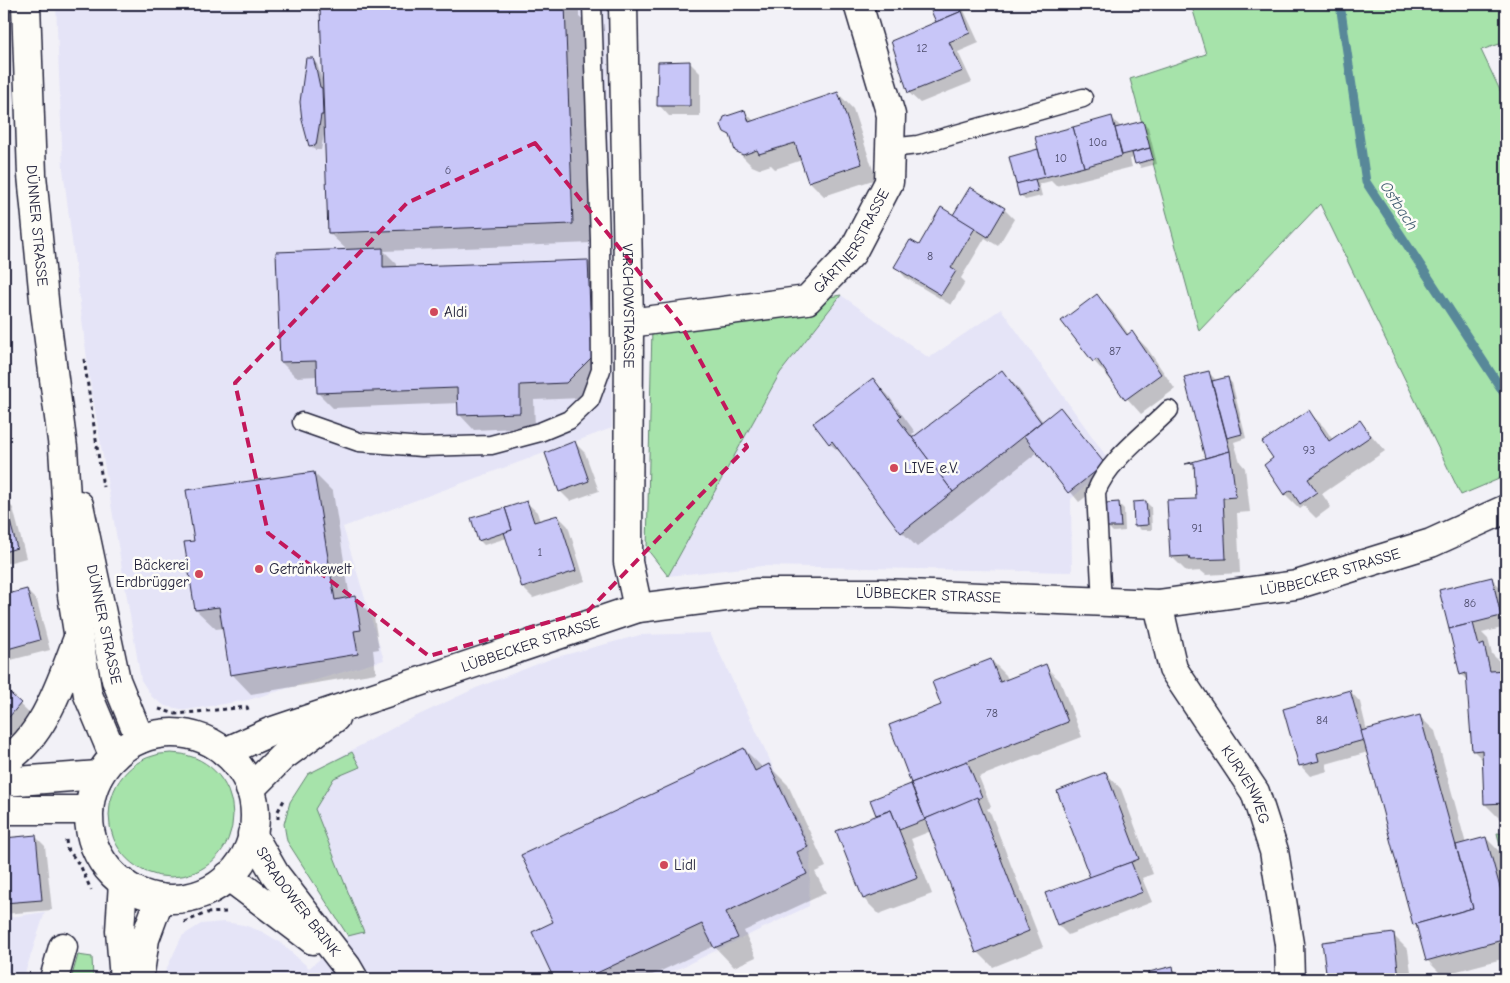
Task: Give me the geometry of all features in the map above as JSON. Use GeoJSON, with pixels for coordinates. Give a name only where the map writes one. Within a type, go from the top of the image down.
{"type":"FeatureCollection","features":[{"type":"Feature","properties":{"kind":"street","name":"DÜNNER STRASSE"},"geometry":{"type":"LineString","coordinates":[[26,4],[32,175],[45,310],[63,448],[72,595],[88,695],[106,766]]}},
{"type":"Feature","properties":{"kind":"street","name":"VIRCHOWSTRASSE"},"geometry":{"type":"LineString","coordinates":[[623,4],[629,323],[628,562],[638,608]]}},
{"type":"Feature","properties":{"kind":"street","name":"GÄRTNERSTRASSE"},"geometry":{"type":"LineString","coordinates":[[629,323],[807,300],[852,253],[889,182],[891,115],[858,4]]}},
{"type":"Feature","properties":{"kind":"street","name":"DÜNNER STRASSE"},"geometry":{"type":"LineString","coordinates":[[63,448],[79,506],[116,680],[135,708],[140,739]]}},
{"type":"Feature","properties":{"kind":"street","name":"LÜBBECKER STRASSE"},"geometry":{"type":"LineString","coordinates":[[225,752],[260,736],[638,608],[757,593],[882,593],[1158,604],[1296,585],[1431,543],[1506,509]]}},
{"type":"Feature","properties":{"kind":"street","name":"KURVENWEG"},"geometry":{"type":"LineString","coordinates":[[1158,604],[1173,669],[1255,792],[1274,851],[1289,944],[1290,979]]}},
{"type":"Feature","properties":{"kind":"street","name":"DÜNNER STRASSE"},"geometry":{"type":"LineString","coordinates":[[4,762],[31,736],[48,711],[79,637]]}},
{"type":"Feature","properties":{"kind":"street","name":"LÜBBECKER STRASSE"},"geometry":{"type":"LineString","coordinates":[[250,789],[276,764],[352,704]]}},
{"type":"Feature","properties":{"kind":"street"},"geometry":{"type":"LineString","coordinates":[[156,735],[189,735],[205,740],[225,752],[238,766],[250,789],[255,819],[244,857],[228,876],[204,892],[175,899],[160,898],[136,891],[123,882],[104,863],[94,847],[90,829],[89,810],[92,792],[106,766],[140,739],[156,735]]}},
{"type":"Feature","properties":{"kind":"street"},"geometry":{"type":"LineString","coordinates":[[4,782],[106,766]]}},
{"type":"Feature","properties":{"kind":"street"},"geometry":{"type":"LineString","coordinates":[[4,810],[89,810]]}},
{"type":"Feature","properties":{"kind":"street","name":"SPRADOWER BRINK"},"geometry":{"type":"LineString","coordinates":[[252,834],[275,874],[350,973]]}},
{"type":"Feature","properties":{"kind":"street","name":"SPRADOWER BRINK"},"geometry":{"type":"LineString","coordinates":[[228,876],[350,973]]}},
{"type":"Feature","properties":{"kind":"street"},"geometry":{"type":"LineString","coordinates":[[123,882],[120,931],[124,979]]}},
{"type":"Feature","properties":{"kind":"street"},"geometry":{"type":"LineString","coordinates":[[139,979],[140,960],[148,930],[160,898]]}},
{"type":"Feature","properties":{"kind":"street"},"geometry":{"type":"LineString","coordinates":[[54,979],[63,948]]}},
{"type":"Feature","properties":{"kind":"lane"},"geometry":{"type":"LineString","coordinates":[[302,422],[359,442],[422,447],[491,445],[540,432],[569,420],[590,400],[601,370],[600,240],[592,4]]}},
{"type":"Feature","properties":{"kind":"lane"},"geometry":{"type":"LineString","coordinates":[[890,148],[918,145],[1084,98]]}},
{"type":"Feature","properties":{"kind":"lane"},"geometry":{"type":"LineString","coordinates":[[1102,603],[1096,492],[1100,480],[1170,410]]}},
{"type":"Feature","properties":{"kind":"path"},"geometry":{"type":"LineString","coordinates":[[83,355],[104,492]]}},
{"type":"Feature","properties":{"kind":"path"},"geometry":{"type":"LineString","coordinates":[[135,708],[176,714],[247,707],[260,736]]}},
{"type":"Feature","properties":{"kind":"path"},"geometry":{"type":"LineString","coordinates":[[276,764],[289,789],[278,811],[278,820]]}},
{"type":"Feature","properties":{"kind":"path"},"geometry":{"type":"LineString","coordinates":[[61,809],[67,848],[81,867],[93,894]]}},
{"type":"Feature","properties":{"kind":"path"},"geometry":{"type":"LineString","coordinates":[[148,930],[166,936],[183,922],[208,913],[241,913],[254,895]]}},
{"type":"Feature","properties":{"kind":"highlighted area"},"geometry":{"type":"Polygon","coordinates":[[[535,143],[680,323],[747,447],[588,611],[429,656],[268,533],[235,383],[407,203],[535,143]]]}},
{"type":"Feature","properties":{"kind":"shaded area"},"geometry":{"type":"Polygon","coordinates":[[[56,4],[607,4],[612,428],[343,527],[384,660],[248,700],[186,710],[165,706],[152,697],[141,680],[89,375],[63,169],[56,4]]]}},
{"type":"Feature","properties":{"kind":"shaded area"},"geometry":{"type":"Polygon","coordinates":[[[841,295],[929,358],[1001,309],[1111,463],[1071,499],[1072,572],[762,566],[668,576],[780,373],[841,295]]]}},
{"type":"Feature","properties":{"kind":"shaded area"},"geometry":{"type":"Polygon","coordinates":[[[710,633],[811,847],[809,906],[657,979],[166,979],[165,972],[182,936],[201,924],[223,922],[244,925],[263,932],[281,943],[309,968],[348,936],[287,841],[284,824],[290,802],[308,774],[404,722],[476,688],[553,658],[640,635],[710,633]]]}},
{"type":"Feature","properties":{"kind":"shaded area"},"geometry":{"type":"Polygon","coordinates":[[[45,912],[23,979],[4,979],[4,918],[45,912]]]}},
{"type":"Feature","properties":{"kind":"green space"},"geometry":{"type":"Polygon","coordinates":[[[1191,4],[1506,4],[1506,42],[1481,50],[1506,103],[1506,476],[1461,495],[1320,204],[1199,331],[1130,79],[1206,54],[1191,4]]]}},
{"type":"Feature","properties":{"kind":"green space"},"geometry":{"type":"Polygon","coordinates":[[[841,295],[780,373],[668,576],[647,549],[652,327],[841,295]]]}},
{"type":"Feature","properties":{"kind":"green space"},"geometry":{"type":"Polygon","coordinates":[[[352,752],[360,767],[334,778],[315,809],[364,932],[348,936],[287,841],[284,824],[290,802],[308,774],[352,752]]]}},
{"type":"Feature","properties":{"kind":"green space"},"geometry":{"type":"Polygon","coordinates":[[[171,753],[195,758],[215,771],[228,791],[233,815],[228,839],[215,859],[195,872],[171,877],[147,872],[127,859],[114,839],[109,815],[114,791],[127,771],[147,758],[171,753]]]}},
{"type":"Feature","properties":{"kind":"green space"},"geometry":{"type":"Polygon","coordinates":[[[1497,833],[1506,834],[1506,871],[1497,833]]]}},
{"type":"Feature","properties":{"kind":"green space"},"geometry":{"type":"Polygon","coordinates":[[[78,955],[92,957],[93,979],[71,979],[78,955]]]}},
{"type":"Feature","properties":{"kind":"building"},"geometry":{"type":"Polygon","coordinates":[[[319,4],[466,4],[320,8],[319,4]]]}},
{"type":"Feature","properties":{"kind":"building"},"geometry":{"type":"Polygon","coordinates":[[[466,4],[565,4],[573,224],[328,233],[320,8],[466,4]]]}},
{"type":"Feature","properties":{"kind":"building"},"geometry":{"type":"Polygon","coordinates":[[[928,4],[959,4],[962,11],[936,22],[928,4]]]}},
{"type":"Feature","properties":{"kind":"building"},"geometry":{"type":"Polygon","coordinates":[[[962,11],[970,33],[949,42],[963,71],[908,93],[891,41],[962,11]]]}},
{"type":"Feature","properties":{"kind":"building"},"geometry":{"type":"Polygon","coordinates":[[[306,58],[313,58],[320,87],[322,88],[323,115],[321,115],[316,145],[309,146],[302,120],[300,102],[306,58]]]}},
{"type":"Feature","properties":{"kind":"building"},"geometry":{"type":"Polygon","coordinates":[[[690,61],[690,106],[657,106],[658,62],[690,61]]]}},
{"type":"Feature","properties":{"kind":"building"},"geometry":{"type":"Polygon","coordinates":[[[838,92],[862,164],[808,182],[795,143],[759,154],[757,150],[743,155],[735,151],[730,135],[724,132],[721,125],[724,117],[745,110],[749,122],[838,92]]]}},
{"type":"Feature","properties":{"kind":"building"},"geometry":{"type":"Polygon","coordinates":[[[1112,116],[1122,156],[1084,167],[1073,127],[1112,116]]]}},
{"type":"Feature","properties":{"kind":"building"},"geometry":{"type":"Polygon","coordinates":[[[1143,121],[1150,148],[1122,155],[1115,128],[1143,121]]]}},
{"type":"Feature","properties":{"kind":"building"},"geometry":{"type":"Polygon","coordinates":[[[1073,127],[1084,167],[1045,177],[1035,137],[1073,127]]]}},
{"type":"Feature","properties":{"kind":"building"},"geometry":{"type":"Polygon","coordinates":[[[1150,148],[1153,159],[1135,164],[1132,153],[1150,148]]]}},
{"type":"Feature","properties":{"kind":"building"},"geometry":{"type":"Polygon","coordinates":[[[1038,149],[1045,177],[1016,184],[1009,157],[1038,149]]]}},
{"type":"Feature","properties":{"kind":"building"},"geometry":{"type":"Polygon","coordinates":[[[1035,179],[1038,191],[1019,196],[1016,184],[1035,179]]]}},
{"type":"Feature","properties":{"kind":"building"},"geometry":{"type":"Polygon","coordinates":[[[970,187],[1005,208],[988,237],[953,215],[970,187]]]}},
{"type":"Feature","properties":{"kind":"building"},"geometry":{"type":"Polygon","coordinates":[[[941,207],[975,228],[951,268],[956,271],[941,295],[894,267],[910,240],[919,245],[941,207]]]}},
{"type":"Feature","properties":{"kind":"building","name":"Aldi"},"geometry":{"type":"Polygon","coordinates":[[[383,248],[383,267],[588,260],[592,357],[566,383],[520,385],[520,413],[458,415],[457,388],[317,393],[316,361],[280,362],[276,252],[383,248]]]}},
{"type":"Feature","properties":{"kind":"building"},"geometry":{"type":"Polygon","coordinates":[[[1097,294],[1127,335],[1132,331],[1161,374],[1125,400],[1097,359],[1093,362],[1061,321],[1097,294]]]}},
{"type":"Feature","properties":{"kind":"building"},"geometry":{"type":"Polygon","coordinates":[[[1002,370],[1041,422],[953,492],[912,438],[1002,370]]]}},
{"type":"Feature","properties":{"kind":"building"},"geometry":{"type":"Polygon","coordinates":[[[1209,371],[1230,451],[1205,458],[1184,377],[1209,371]]]}},
{"type":"Feature","properties":{"kind":"building"},"geometry":{"type":"Polygon","coordinates":[[[1228,377],[1242,434],[1227,438],[1212,381],[1228,377]]]}},
{"type":"Feature","properties":{"kind":"building","name":"LIVE e.V."},"geometry":{"type":"Polygon","coordinates":[[[873,378],[901,416],[898,419],[953,492],[901,533],[832,441],[829,444],[813,423],[873,378]]]}},
{"type":"Feature","properties":{"kind":"building"},"geometry":{"type":"Polygon","coordinates":[[[1060,407],[1105,464],[1068,493],[1024,436],[1060,407]]]}},
{"type":"Feature","properties":{"kind":"building"},"geometry":{"type":"Polygon","coordinates":[[[1309,410],[1329,441],[1360,420],[1371,436],[1308,479],[1317,492],[1300,504],[1291,490],[1284,495],[1264,465],[1273,458],[1262,442],[1309,410]]]}},
{"type":"Feature","properties":{"kind":"building"},"geometry":{"type":"Polygon","coordinates":[[[575,441],[589,481],[559,492],[545,453],[575,441]]]}},
{"type":"Feature","properties":{"kind":"building"},"geometry":{"type":"Polygon","coordinates":[[[1230,451],[1236,497],[1223,498],[1226,559],[1190,560],[1189,556],[1170,557],[1167,500],[1196,499],[1194,463],[1185,464],[1230,451]]]}},
{"type":"Feature","properties":{"kind":"building","name":"Getränkewelt"},"geometry":{"type":"Polygon","coordinates":[[[314,472],[335,600],[355,596],[361,630],[354,631],[358,654],[230,675],[219,607],[195,610],[184,542],[194,541],[186,490],[314,472]]]}},
{"type":"Feature","properties":{"kind":"building"},"geometry":{"type":"Polygon","coordinates":[[[4,499],[17,548],[4,552],[4,499]]]}},
{"type":"Feature","properties":{"kind":"building"},"geometry":{"type":"Polygon","coordinates":[[[527,501],[534,522],[558,515],[576,571],[522,588],[504,532],[512,530],[505,508],[527,501]]]}},
{"type":"Feature","properties":{"kind":"building"},"geometry":{"type":"Polygon","coordinates":[[[1146,501],[1148,525],[1134,526],[1133,502],[1146,501]]]}},
{"type":"Feature","properties":{"kind":"building"},"geometry":{"type":"Polygon","coordinates":[[[1119,502],[1121,527],[1107,527],[1106,503],[1119,502]]]}},
{"type":"Feature","properties":{"kind":"building"},"geometry":{"type":"Polygon","coordinates":[[[505,508],[512,530],[478,541],[471,518],[505,508]]]}},
{"type":"Feature","properties":{"kind":"building"},"geometry":{"type":"Polygon","coordinates":[[[1492,577],[1501,616],[1449,629],[1439,590],[1492,577]]]}},
{"type":"Feature","properties":{"kind":"building"},"geometry":{"type":"Polygon","coordinates":[[[27,589],[40,640],[4,650],[4,595],[27,589]]]}},
{"type":"Feature","properties":{"kind":"building"},"geometry":{"type":"Polygon","coordinates":[[[1473,623],[1479,646],[1484,644],[1490,671],[1506,670],[1506,803],[1484,804],[1482,750],[1472,751],[1466,673],[1460,675],[1449,629],[1473,623]]]}},
{"type":"Feature","properties":{"kind":"building"},"geometry":{"type":"Polygon","coordinates":[[[991,659],[1000,682],[1046,664],[1068,722],[911,783],[889,725],[941,705],[932,682],[991,659]]]}},
{"type":"Feature","properties":{"kind":"building"},"geometry":{"type":"Polygon","coordinates":[[[4,688],[21,703],[4,723],[4,688]]]}},
{"type":"Feature","properties":{"kind":"building"},"geometry":{"type":"Polygon","coordinates":[[[1350,690],[1364,740],[1317,753],[1319,761],[1299,766],[1283,709],[1350,690]]]}},
{"type":"Feature","properties":{"kind":"building"},"geometry":{"type":"Polygon","coordinates":[[[1420,715],[1473,908],[1413,925],[1361,731],[1420,715]]]}},
{"type":"Feature","properties":{"kind":"building","name":"Lidl"},"geometry":{"type":"Polygon","coordinates":[[[744,748],[755,771],[769,764],[808,847],[797,852],[807,874],[726,912],[738,938],[714,948],[702,924],[584,979],[554,979],[532,932],[553,922],[521,855],[695,774],[694,772],[744,748]]]}},
{"type":"Feature","properties":{"kind":"building"},"geometry":{"type":"Polygon","coordinates":[[[967,761],[982,797],[925,819],[911,783],[967,761]]]}},
{"type":"Feature","properties":{"kind":"building"},"geometry":{"type":"Polygon","coordinates":[[[1106,772],[1139,859],[1090,878],[1057,791],[1106,772]]]}},
{"type":"Feature","properties":{"kind":"building"},"geometry":{"type":"Polygon","coordinates":[[[911,784],[925,820],[899,830],[891,810],[876,815],[870,800],[911,784]]]}},
{"type":"Feature","properties":{"kind":"building"},"geometry":{"type":"Polygon","coordinates":[[[977,797],[1029,931],[976,953],[925,819],[977,797]]]}},
{"type":"Feature","properties":{"kind":"building"},"geometry":{"type":"Polygon","coordinates":[[[891,810],[918,878],[863,899],[836,831],[891,810]]]}},
{"type":"Feature","properties":{"kind":"building"},"geometry":{"type":"Polygon","coordinates":[[[36,835],[42,900],[4,903],[4,838],[36,835]]]}},
{"type":"Feature","properties":{"kind":"building"},"geometry":{"type":"Polygon","coordinates":[[[1486,837],[1506,909],[1506,939],[1426,961],[1416,924],[1473,908],[1456,845],[1486,837]]]}},
{"type":"Feature","properties":{"kind":"building"},"geometry":{"type":"Polygon","coordinates":[[[1131,862],[1143,892],[1057,925],[1045,893],[1131,862]]]}},
{"type":"Feature","properties":{"kind":"building"},"geometry":{"type":"Polygon","coordinates":[[[1394,933],[1399,979],[1327,979],[1322,942],[1394,933]]]}},
{"type":"Feature","properties":{"kind":"building"},"geometry":{"type":"Polygon","coordinates":[[[1173,966],[1175,979],[1133,979],[1150,975],[1149,972],[1173,966]]]}},
{"type":"Feature","properties":{"kind":"building"},"geometry":{"type":"Polygon","coordinates":[[[1132,975],[1133,979],[1116,979],[1132,975]]]}},
{"type":"Feature","properties":{"kind":"waterway","name":"Ostbach"},"geometry":{"type":"LineString","coordinates":[[1340,4],[1366,182],[1506,396]]}},
{"type":"Feature","properties":{"kind":"place","name":"Aldi"},"geometry":{"type":"Point","coordinates":[434,312]}},
{"type":"Feature","properties":{"kind":"place","name":"LIVE e.V."},"geometry":{"type":"Point","coordinates":[894,468]}},
{"type":"Feature","properties":{"kind":"place","name":"Getränkewelt"},"geometry":{"type":"Point","coordinates":[259,569]}},
{"type":"Feature","properties":{"kind":"place","name":"Bäckerei Erdbrügger"},"geometry":{"type":"Point","coordinates":[199,574]}},
{"type":"Feature","properties":{"kind":"place","name":"Lidl"},"geometry":{"type":"Point","coordinates":[664,865]}}]}
